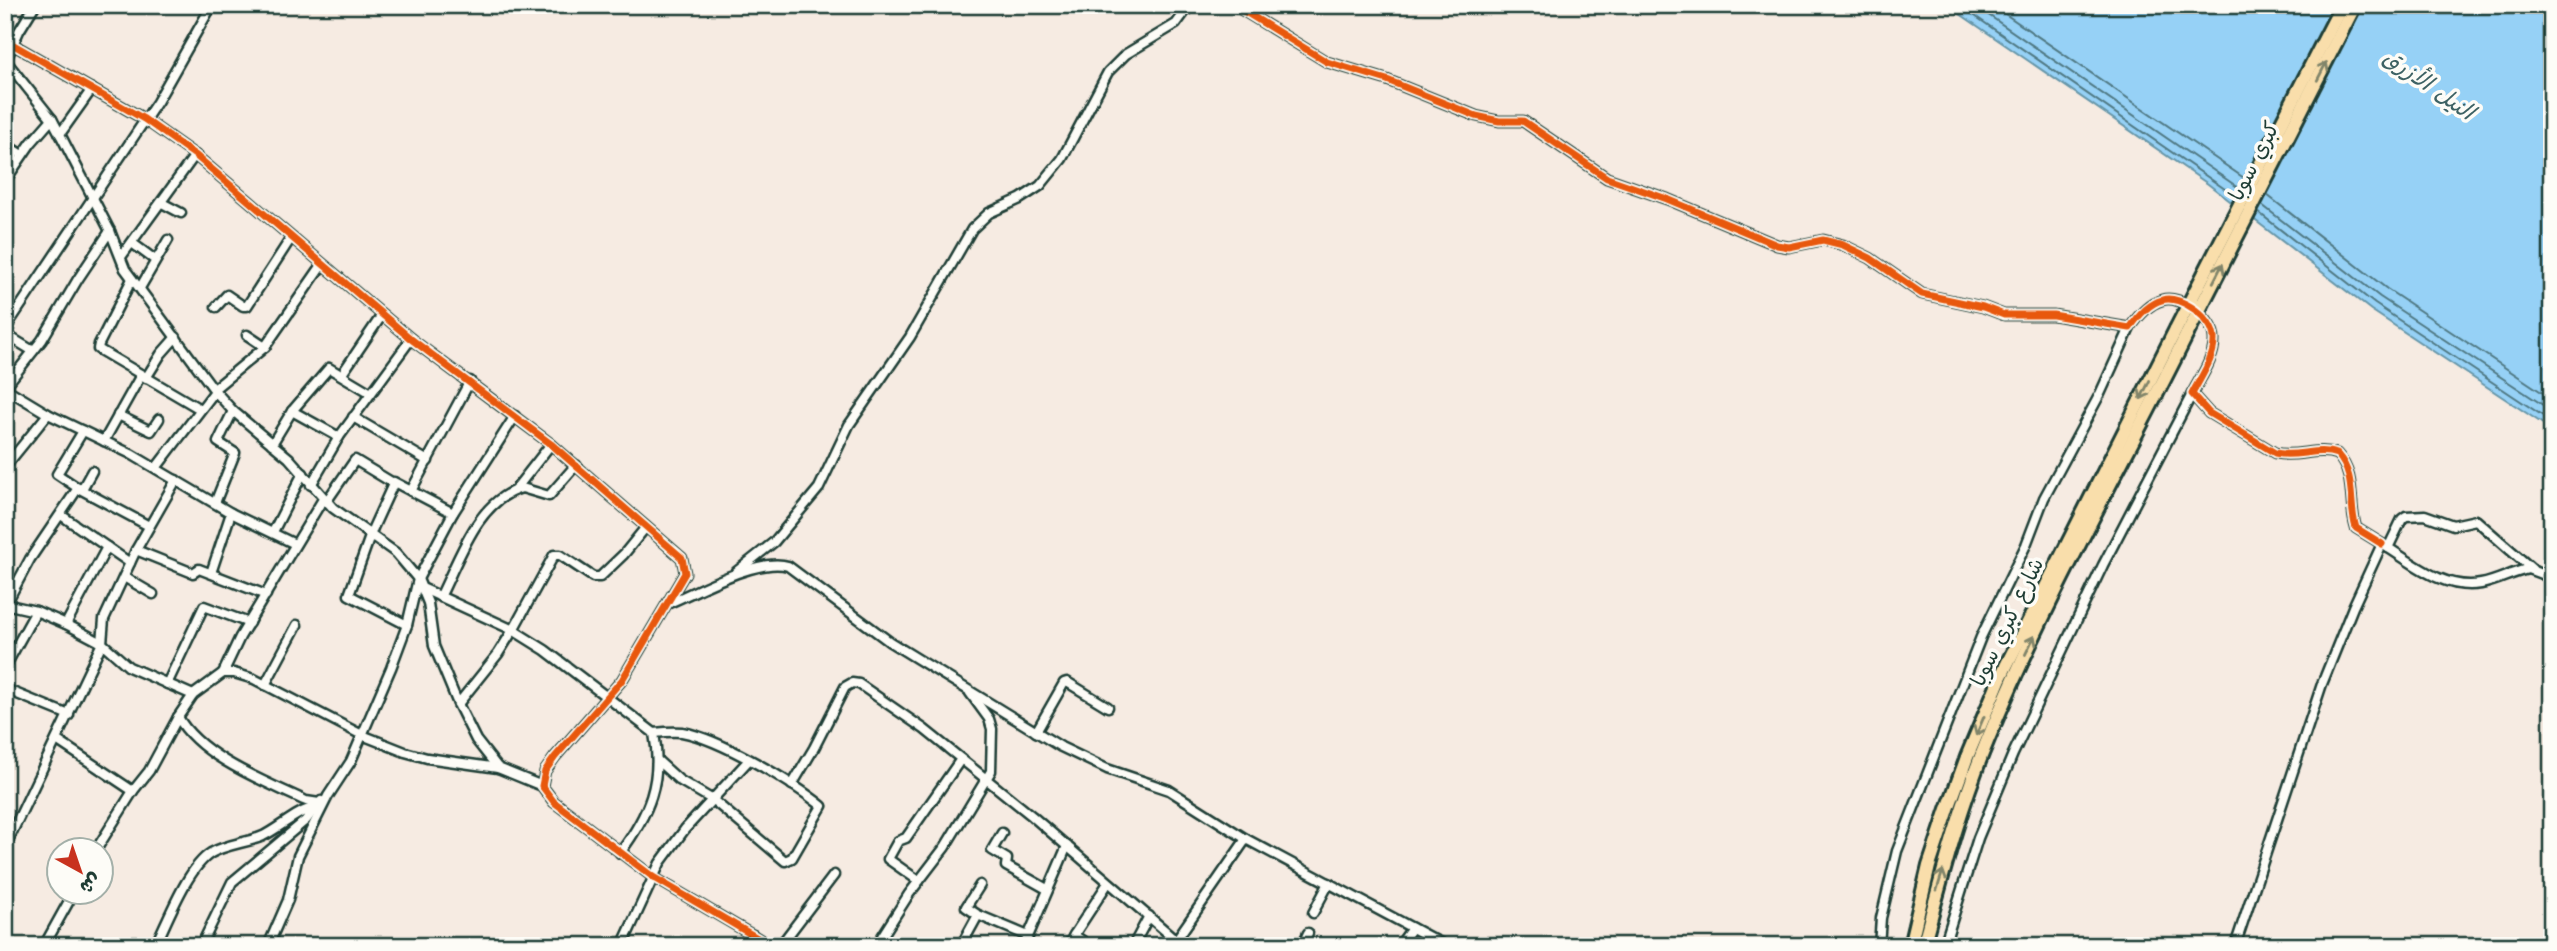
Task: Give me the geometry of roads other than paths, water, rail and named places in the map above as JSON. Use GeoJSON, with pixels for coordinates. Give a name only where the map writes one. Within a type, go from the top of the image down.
{"type":"FeatureCollection","features":[{"type":"Feature","properties":{"kind":"highway","name":"كبري سوبا"},"geometry":{"type":"LineString","coordinates":[[2181,332],[2342,5]]}},
{"type":"Feature","properties":{"kind":"highway","name":"كبري سوبا"},"geometry":{"type":"LineString","coordinates":[[2181,332],[2355,5]]}},
{"type":"Feature","properties":{"kind":"highway","name":"شارع كبري سوبا"},"geometry":{"type":"LineString","coordinates":[[1910,946],[1929,866],[1948,809],[2001,676],[2181,332]]}},
{"type":"Feature","properties":{"kind":"highway","name":"شارع كبري سوبا"},"geometry":{"type":"LineString","coordinates":[[1923,946],[1970,785],[2002,708],[2181,332]]}},
{"type":"Feature","properties":{"kind":"street"},"geometry":{"type":"LineString","coordinates":[[35,5],[9,42],[6,62],[52,119],[132,279],[214,390],[233,411],[303,473],[324,500],[396,553],[418,579],[428,603],[434,646],[458,704],[476,740],[498,768]]}},
{"type":"Feature","properties":{"kind":"street"},"geometry":{"type":"LineString","coordinates":[[33,351],[5,332],[163,92],[212,5]]}},
{"type":"Feature","properties":{"kind":"street"},"geometry":{"type":"LineString","coordinates":[[731,575],[774,542],[814,496],[849,425],[910,337],[979,220],[1040,186],[1062,159],[1108,72],[1126,54],[1176,24],[1190,5]]}},
{"type":"Feature","properties":{"kind":"street"},"geometry":{"type":"LineString","coordinates":[[1234,5],[1327,62],[1387,80],[1476,116],[1499,121],[1523,121],[1606,178],[1667,199],[1777,245],[1789,247],[1824,240],[1843,245],[1879,264],[1922,294],[1983,307],[2004,315],[2053,315],[2130,328]]}},
{"type":"Feature","properties":{"kind":"street"},"geometry":{"type":"LineString","coordinates":[[9,42],[144,120],[195,155],[411,339],[551,444],[677,554],[686,566],[670,603],[609,698],[555,757],[545,771],[542,786]]}},
{"type":"Feature","properties":{"kind":"street"},"geometry":{"type":"LineString","coordinates":[[60,134],[92,89]]}},
{"type":"Feature","properties":{"kind":"street"},"geometry":{"type":"LineString","coordinates":[[5,181],[22,155],[52,119]]}},
{"type":"Feature","properties":{"kind":"street"},"geometry":{"type":"LineString","coordinates":[[5,144],[22,155]]}},
{"type":"Feature","properties":{"kind":"street"},"geometry":{"type":"LineString","coordinates":[[121,257],[195,155]]}},
{"type":"Feature","properties":{"kind":"street"},"geometry":{"type":"LineString","coordinates":[[162,202],[181,213]]}},
{"type":"Feature","properties":{"kind":"street"},"geometry":{"type":"LineString","coordinates":[[110,231],[33,351],[5,387],[48,414],[156,468],[231,513],[295,544]]}},
{"type":"Feature","properties":{"kind":"street"},"geometry":{"type":"LineString","coordinates":[[216,307],[228,295],[247,306],[291,238]]}},
{"type":"Feature","properties":{"kind":"street"},"geometry":{"type":"LineString","coordinates":[[140,289],[168,240]]}},
{"type":"Feature","properties":{"kind":"street"},"geometry":{"type":"LineString","coordinates":[[132,243],[155,260]]}},
{"type":"Feature","properties":{"kind":"street"},"geometry":{"type":"LineString","coordinates":[[156,468],[214,390],[265,346],[322,265]]}},
{"type":"Feature","properties":{"kind":"street"},"geometry":{"type":"LineString","coordinates":[[132,279],[98,348],[200,409]]}},
{"type":"Feature","properties":{"kind":"street"},"geometry":{"type":"LineString","coordinates":[[1879,946],[1881,918],[1897,851],[1980,637],[2026,545],[2044,498],[2100,394],[2130,328],[2144,310],[2164,299],[2177,300],[2205,318],[2213,331],[2213,347],[2192,394],[2103,565],[2013,754],[1978,838],[1944,946]]}},
{"type":"Feature","properties":{"kind":"street"},"geometry":{"type":"LineString","coordinates":[[342,374],[382,315]]}},
{"type":"Feature","properties":{"kind":"street"},"geometry":{"type":"LineString","coordinates":[[247,335],[265,346]]}},
{"type":"Feature","properties":{"kind":"street"},"geometry":{"type":"LineString","coordinates":[[104,441],[144,376],[176,337]]}},
{"type":"Feature","properties":{"kind":"street"},"geometry":{"type":"LineString","coordinates":[[310,485],[339,437],[411,339]]}},
{"type":"Feature","properties":{"kind":"street"},"geometry":{"type":"LineString","coordinates":[[272,444],[292,411],[329,368],[371,393]]}},
{"type":"Feature","properties":{"kind":"street"},"geometry":{"type":"LineString","coordinates":[[411,491],[470,381]]}},
{"type":"Feature","properties":{"kind":"street"},"geometry":{"type":"LineString","coordinates":[[2192,394],[2209,413],[2275,453],[2287,455],[2323,451],[2337,454],[2344,462],[2351,482],[2356,528],[2430,574],[2461,584],[2481,584],[2532,569]]}},
{"type":"Feature","properties":{"kind":"street"},"geometry":{"type":"LineString","coordinates":[[215,503],[235,453],[218,442],[233,411]]}},
{"type":"Feature","properties":{"kind":"street"},"geometry":{"type":"LineString","coordinates":[[292,411],[339,437]]}},
{"type":"Feature","properties":{"kind":"street"},"geometry":{"type":"LineString","coordinates":[[5,467],[48,414]]}},
{"type":"Feature","properties":{"kind":"street"},"geometry":{"type":"LineString","coordinates":[[118,415],[151,431],[159,419]]}},
{"type":"Feature","properties":{"kind":"street"},"geometry":{"type":"LineString","coordinates":[[268,946],[288,900],[298,856],[362,735],[407,625],[418,579],[453,513],[516,416]]}},
{"type":"Feature","properties":{"kind":"street"},"geometry":{"type":"LineString","coordinates":[[353,417],[428,461]]}},
{"type":"Feature","properties":{"kind":"street"},"geometry":{"type":"LineString","coordinates":[[83,431],[57,474],[149,526]]}},
{"type":"Feature","properties":{"kind":"street"},"geometry":{"type":"LineString","coordinates":[[440,597],[486,512],[515,490],[551,444]]}},
{"type":"Feature","properties":{"kind":"street"},"geometry":{"type":"LineString","coordinates":[[104,836],[149,771],[192,695],[223,673],[295,544],[355,460],[393,483],[396,482],[453,513]]}},
{"type":"Feature","properties":{"kind":"street"},"geometry":{"type":"LineString","coordinates":[[515,490],[526,488],[549,496],[576,465]]}},
{"type":"Feature","properties":{"kind":"street"},"geometry":{"type":"LineString","coordinates":[[92,471],[30,559],[6,604],[36,611],[66,624],[102,643],[129,667],[192,695]]}},
{"type":"Feature","properties":{"kind":"street"},"geometry":{"type":"LineString","coordinates":[[272,532],[303,473]]}},
{"type":"Feature","properties":{"kind":"street"},"geometry":{"type":"LineString","coordinates":[[5,847],[8,834],[58,741],[102,643],[104,619],[136,550],[176,480]]}},
{"type":"Feature","properties":{"kind":"street"},"geometry":{"type":"LineString","coordinates":[[393,483],[349,594],[407,625]]}},
{"type":"Feature","properties":{"kind":"street"},"geometry":{"type":"LineString","coordinates":[[211,573],[231,513]]}},
{"type":"Feature","properties":{"kind":"street"},"geometry":{"type":"LineString","coordinates":[[2235,946],[2322,684],[2353,607],[2402,519],[2425,514],[2453,525],[2476,520],[2532,569],[2552,578]]}},
{"type":"Feature","properties":{"kind":"street"},"geometry":{"type":"LineString","coordinates":[[61,515],[130,563]]}},
{"type":"Feature","properties":{"kind":"street"},"geometry":{"type":"LineString","coordinates":[[458,704],[498,654],[555,554],[597,578],[624,554],[646,527]]}},
{"type":"Feature","properties":{"kind":"street"},"geometry":{"type":"LineString","coordinates":[[66,624],[107,547]]}},
{"type":"Feature","properties":{"kind":"street"},"geometry":{"type":"LineString","coordinates":[[136,550],[195,574],[199,569],[266,595]]}},
{"type":"Feature","properties":{"kind":"street"},"geometry":{"type":"LineString","coordinates":[[670,603],[731,575],[774,564],[788,566],[890,642],[1061,747],[1100,766],[1169,790],[1246,839],[1362,899],[1434,943],[1446,946]]}},
{"type":"Feature","properties":{"kind":"street"},"geometry":{"type":"LineString","coordinates":[[124,577],[153,594]]}},
{"type":"Feature","properties":{"kind":"street"},"geometry":{"type":"LineString","coordinates":[[424,589],[513,630],[561,661],[654,733],[678,732],[708,739],[792,785],[822,806],[789,860],[782,859],[713,800],[679,780],[658,761]]}},
{"type":"Feature","properties":{"kind":"street"},"geometry":{"type":"LineString","coordinates":[[167,684],[204,606],[249,623]]}},
{"type":"Feature","properties":{"kind":"street"},"geometry":{"type":"LineString","coordinates":[[5,667],[36,611]]}},
{"type":"Feature","properties":{"kind":"street"},"geometry":{"type":"LineString","coordinates":[[265,685],[297,625]]}},
{"type":"Feature","properties":{"kind":"street"},"geometry":{"type":"LineString","coordinates":[[223,673],[244,676],[265,685],[362,735],[427,758],[498,768],[542,786],[554,802],[653,877],[771,946]]}},
{"type":"Feature","properties":{"kind":"street"},"geometry":{"type":"LineString","coordinates":[[792,785],[845,687],[852,683],[859,684],[986,779],[1149,916],[1177,944],[1246,839]]}},
{"type":"Feature","properties":{"kind":"street"},"geometry":{"type":"LineString","coordinates":[[1036,732],[1064,683],[1108,707]]}},
{"type":"Feature","properties":{"kind":"street"},"geometry":{"type":"LineString","coordinates":[[876,946],[944,847],[986,779],[993,762],[989,719],[962,685]]}},
{"type":"Feature","properties":{"kind":"street"},"geometry":{"type":"LineString","coordinates":[[5,688],[69,715]]}},
{"type":"Feature","properties":{"kind":"street"},"geometry":{"type":"LineString","coordinates":[[178,717],[184,729],[233,764],[317,805]]}},
{"type":"Feature","properties":{"kind":"street"},"geometry":{"type":"LineString","coordinates":[[620,853],[639,828],[656,779],[658,761],[654,733]]}},
{"type":"Feature","properties":{"kind":"street"},"geometry":{"type":"LineString","coordinates":[[58,741],[133,791]]}},
{"type":"Feature","properties":{"kind":"street"},"geometry":{"type":"LineString","coordinates":[[919,881],[888,859],[898,841],[906,838],[961,759]]}},
{"type":"Feature","properties":{"kind":"street"},"geometry":{"type":"LineString","coordinates":[[623,945],[660,863],[685,829],[748,761]]}},
{"type":"Feature","properties":{"kind":"street"},"geometry":{"type":"LineString","coordinates":[[201,946],[232,882],[306,820],[328,796]]}},
{"type":"Feature","properties":{"kind":"street"},"geometry":{"type":"LineString","coordinates":[[155,946],[198,865],[211,853],[260,837],[317,805]]}},
{"type":"Feature","properties":{"kind":"street"},"geometry":{"type":"LineString","coordinates":[[1002,833],[992,850],[1007,859],[1006,866],[1047,890]]}},
{"type":"Feature","properties":{"kind":"street"},"geometry":{"type":"LineString","coordinates":[[1024,946],[1067,846]]}},
{"type":"Feature","properties":{"kind":"street"},"geometry":{"type":"LineString","coordinates":[[780,946],[834,875]]}},
{"type":"Feature","properties":{"kind":"street"},"geometry":{"type":"LineString","coordinates":[[1068,946],[1108,883]]}},
{"type":"Feature","properties":{"kind":"street"},"geometry":{"type":"LineString","coordinates":[[1313,913],[1329,883]]}},
{"type":"Feature","properties":{"kind":"street"},"geometry":{"type":"LineString","coordinates":[[980,884],[966,907],[978,915],[1028,936]]}},
{"type":"Feature","properties":{"kind":"street"},"geometry":{"type":"LineString","coordinates":[[44,946],[66,906]]}},
{"type":"Feature","properties":{"kind":"street"},"geometry":{"type":"LineString","coordinates":[[961,946],[978,915]]}},
{"type":"Feature","properties":{"kind":"street"},"geometry":{"type":"LineString","coordinates":[[1133,946],[1149,916]]}},
{"type":"Feature","properties":{"kind":"street"},"geometry":{"type":"LineString","coordinates":[[1399,946],[1412,928]]}},
{"type":"Feature","properties":{"kind":"street"},"geometry":{"type":"LineString","coordinates":[[1302,946],[1308,933]]}},
{"type":"Feature","properties":{"kind":"street"},"geometry":{"type":"LineString","coordinates":[[746,946],[753,935]]}},
{"type":"Feature","properties":{"kind":"street"},"geometry":{"type":"LineString","coordinates":[[1074,935],[1090,946]]}},
{"type":"Feature","properties":{"kind":"water","name":"النيل الأزرق"},"geometry":{"type":"Polygon","coordinates":[[[1947,5],[2552,5],[2552,430],[2371,310],[2208,184],[1947,5]]]}}]}
